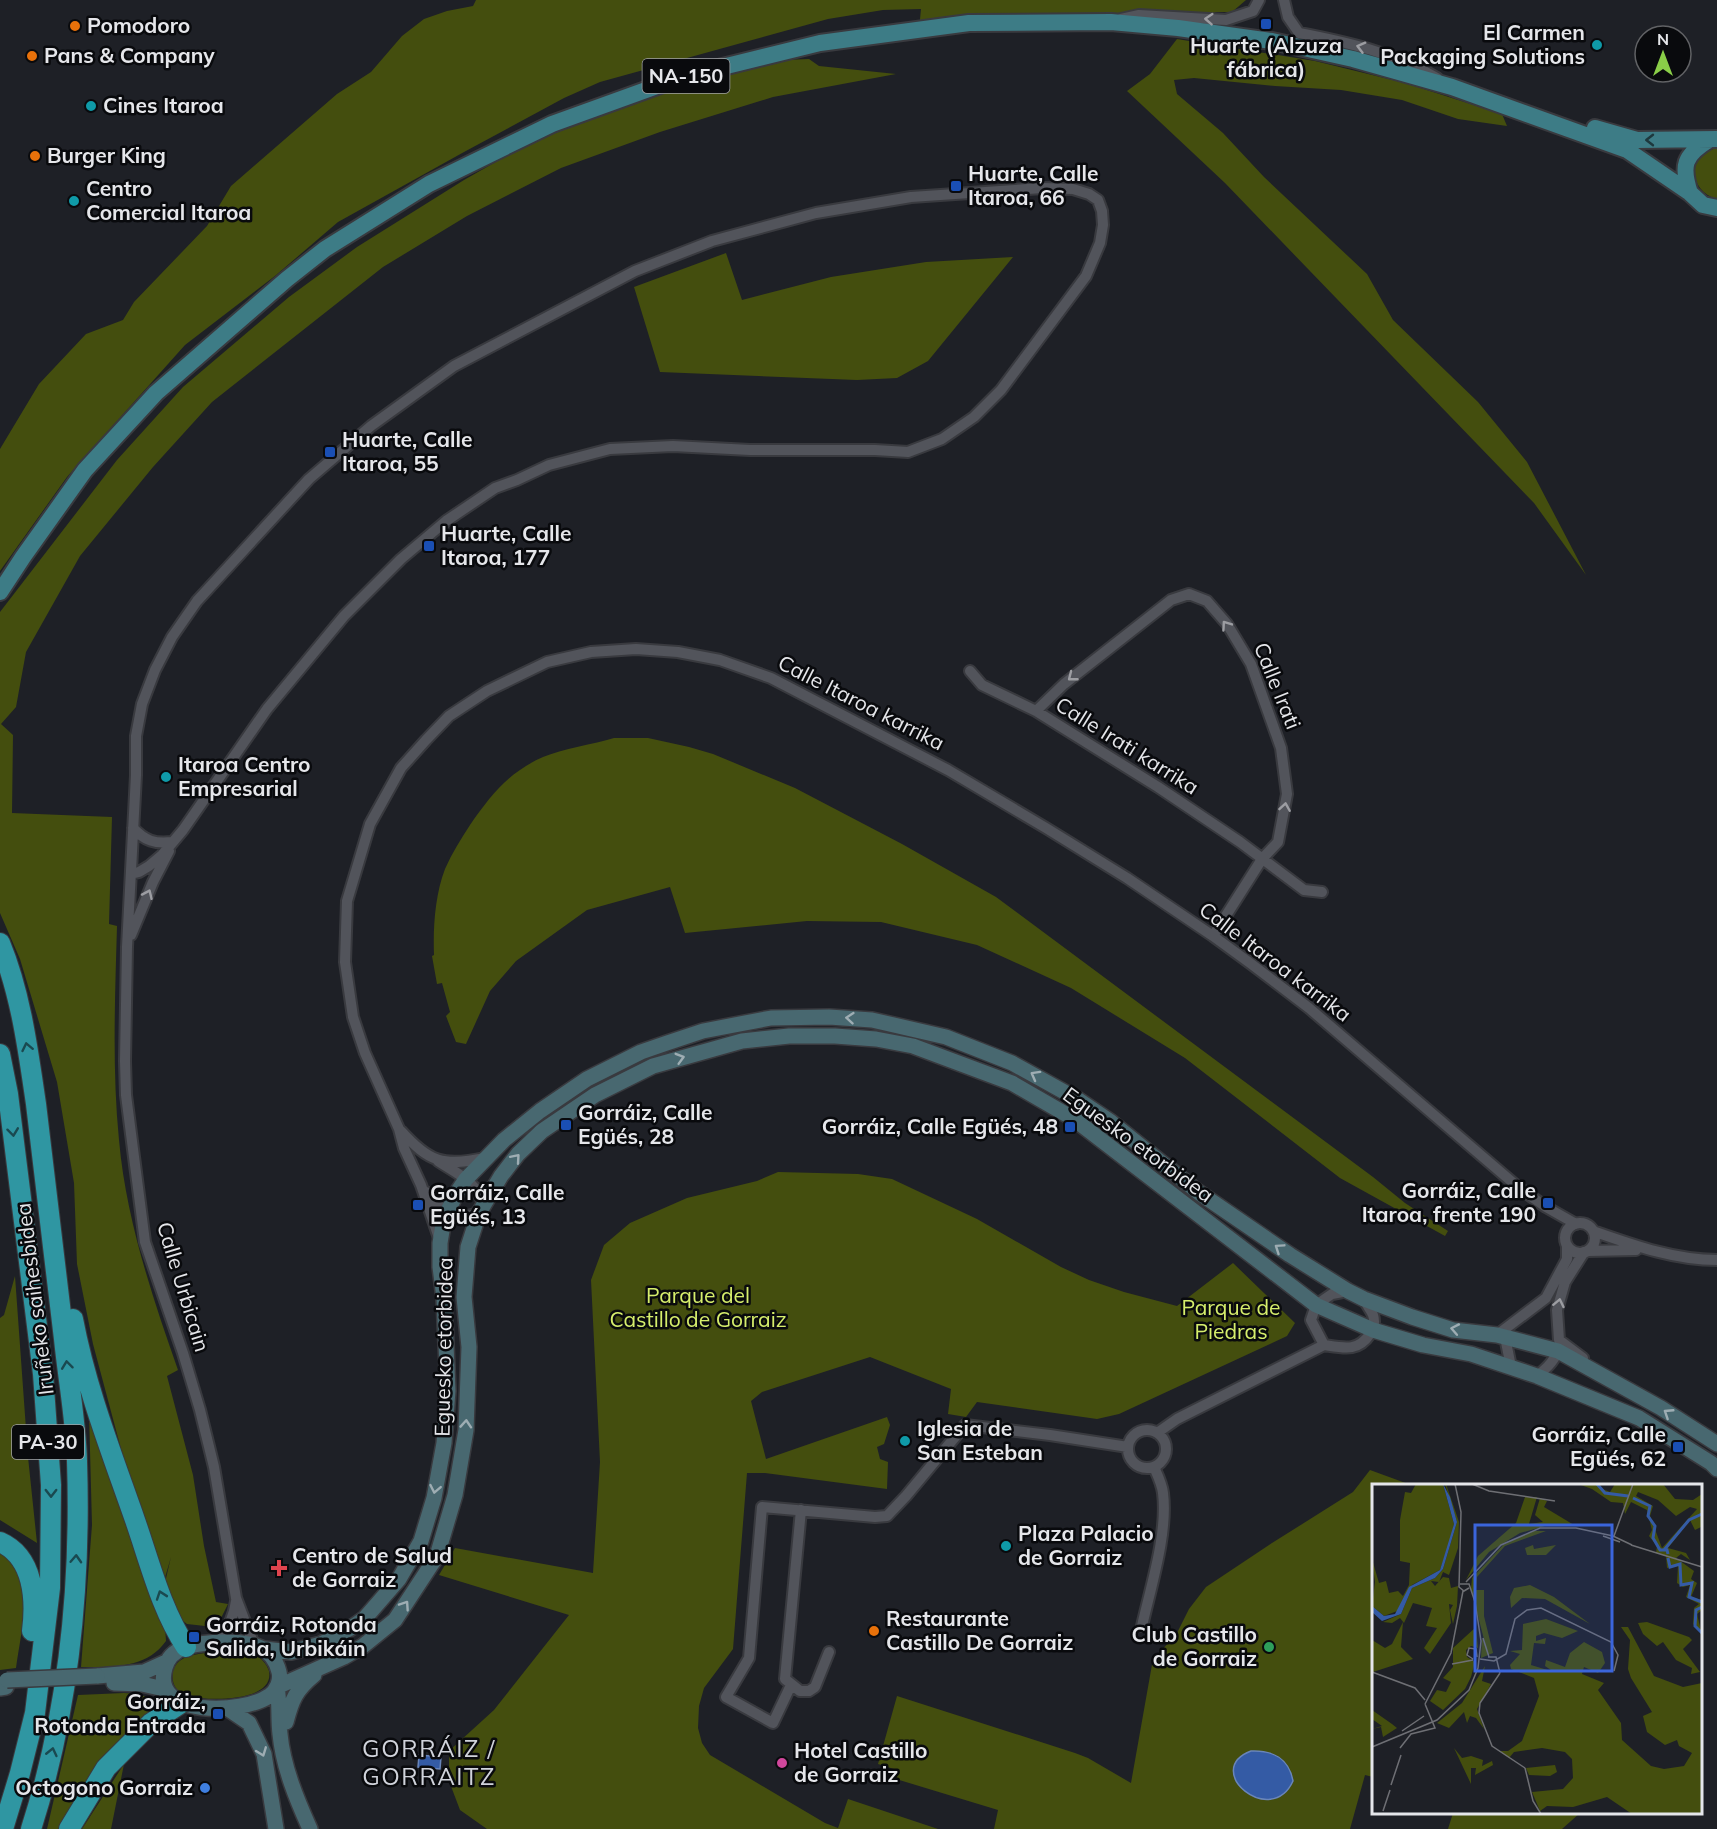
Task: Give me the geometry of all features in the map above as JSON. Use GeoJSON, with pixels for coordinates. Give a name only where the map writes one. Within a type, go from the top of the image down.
{"type":"FeatureCollection","features":[{"type":"Feature","properties":{"kind":"highway","name":"Iruñeko saihesbidea"},"geometry":{"type":"LineString","coordinates":[[0,943],[9,965],[18,1004],[36,1104],[77,1459],[77,1540],[73,1620],[63,1704],[44,1789],[31,1829]]}},
{"type":"Feature","properties":{"kind":"highway","name":"Iruñeko saihesbidea"},"geometry":{"type":"LineString","coordinates":[[0,1054],[8,1094],[43,1374],[51,1485],[50,1588],[34,1713],[20,1773],[3,1829]]}},
{"type":"Feature","properties":{"kind":"highway"},"geometry":{"type":"LineString","coordinates":[[36,1104],[51,1158],[65,1272],[76,1335],[88,1381],[168,1617],[186,1647]]}},
{"type":"Feature","properties":{"kind":"highway"},"geometry":{"type":"LineString","coordinates":[[0,1542],[20,1559],[30,1578],[35,1600],[25,1690],[17,1735],[0,1797]]}},
{"type":"Feature","properties":{"kind":"highway"},"geometry":{"type":"LineString","coordinates":[[69,1829],[106,1767],[151,1723],[183,1702]]}},
{"type":"Feature","properties":{"kind":"main road","name":"NA-150"},"geometry":{"type":"LineString","coordinates":[[0,592],[85,470],[156,393],[287,279],[325,249],[429,184],[552,124],[682,77],[820,43],[969,23],[1112,22],[1178,28],[1272,41],[1353,58],[1507,105]]}},
{"type":"Feature","properties":{"kind":"main road"},"geometry":{"type":"LineString","coordinates":[[1507,105],[1636,140],[1713,139]]}},
{"type":"Feature","properties":{"kind":"main road"},"geometry":{"type":"LineString","coordinates":[[1507,105],[1627,150],[1690,193],[1702,205],[1717,208]]}},
{"type":"Feature","properties":{"kind":"main road"},"geometry":{"type":"LineString","coordinates":[[1690,193],[1684,176],[1686,160],[1696,148],[1713,139]]}},
{"type":"Feature","properties":{"kind":"street"},"geometry":{"type":"LineString","coordinates":[[1112,22],[1139,15],[1226,20],[1253,12],[1259,0]]}},
{"type":"Feature","properties":{"kind":"street"},"geometry":{"type":"LineString","coordinates":[[1284,0],[1288,17],[1299,33],[1367,48],[1415,65],[1452,87]]}},
{"type":"Feature","properties":{"kind":"street","name":"Calle Urbicain"},"geometry":{"type":"LineString","coordinates":[[172,842],[183,830],[267,709],[344,616],[401,559],[446,521],[495,488],[549,465],[610,449],[674,446],[750,450],[908,452],[942,439],[974,417],[1001,390],[1086,276],[1100,243],[1103,225],[1098,200],[1089,194],[1073,189],[1043,188],[939,194],[816,213],[712,242],[635,271],[454,366],[371,426],[309,479],[197,601],[172,638],[155,670],[142,704],[136,736],[127,947],[126,1095],[145,1242],[183,1353],[200,1410],[216,1478],[236,1598],[235,1613],[219,1642]]}},
{"type":"Feature","properties":{"kind":"street","name":"Calle Irati"},"geometry":{"type":"LineString","coordinates":[[1036,711],[1064,684],[1171,600],[1189,594],[1208,601],[1227,624],[1251,664],[1281,748],[1287,794],[1278,842],[1262,859],[1213,936]]}},
{"type":"Feature","properties":{"kind":"street","name":"Calle Itaroa karrika"},"geometry":{"type":"LineString","coordinates":[[440,1243],[421,1185],[365,1053],[353,1017],[345,962],[347,901],[370,824],[401,768],[449,716],[487,691],[547,662],[591,652],[636,649],[678,652],[720,660],[771,678],[948,770],[1076,847],[1213,936],[1309,1008],[1518,1187],[1546,1207],[1576,1224]]}},
{"type":"Feature","properties":{"kind":"street","name":"Calle Irati karrika"},"geometry":{"type":"LineString","coordinates":[[970,671],[982,685],[1036,711],[1158,787],[1262,859]]}},
{"type":"Feature","properties":{"kind":"street"},"geometry":{"type":"LineString","coordinates":[[133,828],[152,843],[172,842]]}},
{"type":"Feature","properties":{"kind":"street"},"geometry":{"type":"LineString","coordinates":[[131,874],[149,866],[172,842]]}},
{"type":"Feature","properties":{"kind":"street"},"geometry":{"type":"LineString","coordinates":[[127,947],[142,906],[172,842]]}},
{"type":"Feature","properties":{"kind":"street"},"geometry":{"type":"LineString","coordinates":[[1262,859],[1304,890],[1322,892]]}},
{"type":"Feature","properties":{"kind":"street","name":"Eguesko etorbidea"},"geometry":{"type":"LineString","coordinates":[[259,1647],[291,1652],[321,1644],[351,1628],[364,1618],[399,1580],[421,1541],[434,1498],[444,1443],[448,1391],[440,1243],[447,1213],[466,1179],[504,1140],[586,1079],[641,1052],[667,1043],[704,1031],[771,1018],[829,1017],[872,1020],[946,1037],[1012,1063],[1077,1099],[1111,1122],[1197,1192],[1290,1256],[1348,1291],[1412,1317],[1453,1330],[1559,1346],[1717,1444]]}},
{"type":"Feature","properties":{"kind":"street","name":"Eguesko etorbidea"},"geometry":{"type":"LineString","coordinates":[[277,1687],[326,1666],[363,1646],[395,1620],[437,1556],[455,1495],[466,1430],[469,1347],[464,1297],[468,1247],[481,1209],[507,1169],[518,1154],[542,1131],[596,1095],[653,1066],[742,1041],[789,1036],[835,1036],[876,1040],[913,1046],[1012,1083],[1074,1119],[1316,1305],[1373,1330],[1423,1345],[1472,1354],[1537,1376],[1639,1418],[1717,1469]]}},
{"type":"Feature","properties":{"kind":"street","name":"Calle Itaroa karrika"},"geometry":{"type":"LineString","coordinates":[[399,1129],[417,1149],[466,1179]]}},
{"type":"Feature","properties":{"kind":"street"},"geometry":{"type":"LineString","coordinates":[[436,1160],[459,1162],[486,1158]]}},
{"type":"Feature","properties":{"kind":"street"},"geometry":{"type":"LineString","coordinates":[[447,1213],[457,1217],[467,1217],[481,1209],[481,1195],[476,1187],[466,1179]]}},
{"type":"Feature","properties":{"kind":"street","name":"Calle Itaroa karrika"},"geometry":{"type":"LineString","coordinates":[[421,1185],[436,1204],[447,1213]]}},
{"type":"Feature","properties":{"kind":"street"},"geometry":{"type":"LineString","coordinates":[[1511,1367],[1501,1336],[1546,1298],[1567,1259],[1565,1237],[1566,1232],[1572,1226],[1586,1224],[1593,1231],[1649,1251]]}},
{"type":"Feature","properties":{"kind":"street"},"geometry":{"type":"LineString","coordinates":[[1537,1376],[1549,1366],[1559,1346],[1557,1310],[1559,1300],[1565,1282],[1594,1244],[1593,1231]]}},
{"type":"Feature","properties":{"kind":"street"},"geometry":{"type":"LineString","coordinates":[[1567,1245],[1574,1252],[1618,1249],[1717,1260]]}},
{"type":"Feature","properties":{"kind":"street"},"geometry":{"type":"LineString","coordinates":[[1324,1345],[1311,1320],[1316,1305],[1332,1294],[1348,1291]]}},
{"type":"Feature","properties":{"kind":"street"},"geometry":{"type":"LineString","coordinates":[[1157,1433],[1197,1408],[1324,1345],[1343,1348],[1354,1347],[1365,1342],[1373,1330],[1373,1316],[1364,1299]]}},
{"type":"Feature","properties":{"kind":"street"},"geometry":{"type":"LineString","coordinates":[[791,1685],[773,1723],[726,1697],[749,1658],[762,1507],[875,1517],[887,1516],[920,1481],[965,1425],[1128,1447]]}},
{"type":"Feature","properties":{"kind":"street"},"geometry":{"type":"LineString","coordinates":[[1151,1430],[1157,1433],[1165,1442],[1166,1454],[1154,1467],[1141,1468],[1128,1454],[1130,1441],[1139,1432],[1151,1430]]}},
{"type":"Feature","properties":{"kind":"street"},"geometry":{"type":"LineString","coordinates":[[1142,1626],[1162,1534],[1163,1494],[1161,1481],[1154,1467]]}},
{"type":"Feature","properties":{"kind":"street"},"geometry":{"type":"LineString","coordinates":[[801,1510],[785,1678],[800,1691],[809,1691],[815,1687],[829,1652]]}},
{"type":"Feature","properties":{"kind":"street","name":"Calle Urbicain"},"geometry":{"type":"LineString","coordinates":[[236,1598],[259,1647]]}},
{"type":"Feature","properties":{"kind":"street"},"geometry":{"type":"LineString","coordinates":[[164,1689],[163,1675],[166,1662],[178,1649],[219,1642],[237,1642],[259,1647],[271,1654],[279,1674],[277,1687],[282,1749],[297,1800],[310,1829]]}},
{"type":"Feature","properties":{"kind":"street"},"geometry":{"type":"LineString","coordinates":[[3,1684],[97,1680],[144,1672],[166,1662]]}},
{"type":"Feature","properties":{"kind":"street"},"geometry":{"type":"LineString","coordinates":[[282,1749],[291,1701],[303,1684],[326,1666]]}},
{"type":"Feature","properties":{"kind":"street"},"geometry":{"type":"LineString","coordinates":[[97,1680],[142,1684],[164,1689],[172,1698],[194,1707],[227,1708],[246,1705],[271,1695],[277,1687]]}},
{"type":"Feature","properties":{"kind":"street"},"geometry":{"type":"LineString","coordinates":[[227,1708],[249,1723],[264,1754],[276,1829]]}},
{"type":"Feature","properties":{"kind":"green space"},"geometry":{"type":"Polygon","coordinates":[[[476,0],[1246,0],[1232,12],[1216,12],[1178,28],[919,30],[921,9],[883,10],[828,19],[600,82],[564,98],[338,222],[275,276],[185,345],[67,477],[0,571],[0,449],[39,384],[86,334],[123,320],[134,302],[207,226],[231,186],[337,94],[371,72],[402,36],[424,19],[447,11],[473,6],[476,0]]]}},
{"type":"Feature","properties":{"kind":"green space"},"geometry":{"type":"Polygon","coordinates":[[[1177,39],[1315,61],[1405,83],[1502,114],[1507,126],[1458,119],[1402,100],[1341,90],[1194,78],[1174,80],[1177,94],[1223,133],[1264,177],[1367,274],[1393,320],[1478,402],[1527,462],[1586,575],[1534,503],[1225,183],[1127,91],[1150,74],[1177,39]]]}},
{"type":"Feature","properties":{"kind":"green space"},"geometry":{"type":"Polygon","coordinates":[[[809,59],[819,66],[896,74],[773,97],[660,132],[561,168],[467,216],[383,267],[212,402],[153,467],[80,556],[26,652],[16,707],[1,724],[13,735],[12,813],[112,817],[109,924],[117,926],[115,1060],[122,1170],[141,1257],[178,1370],[167,1376],[193,1475],[204,1546],[216,1602],[228,1604],[221,1618],[205,1626],[187,1624],[178,1617],[163,1591],[171,1557],[160,1595],[93,1344],[77,1264],[74,1183],[57,1082],[20,959],[0,913],[0,612],[117,460],[183,387],[289,297],[357,247],[464,180],[529,143],[587,120],[715,76],[784,60],[809,59]]]}},
{"type":"Feature","properties":{"kind":"green space"},"geometry":{"type":"Polygon","coordinates":[[[1717,148],[1717,199],[1707,195],[1700,188],[1694,173],[1700,157],[1717,148]]]}},
{"type":"Feature","properties":{"kind":"green space"},"geometry":{"type":"Polygon","coordinates":[[[726,253],[742,300],[831,277],[926,262],[1013,257],[928,361],[897,378],[857,380],[660,372],[634,287],[726,253]]]}},
{"type":"Feature","properties":{"kind":"green space"},"geometry":{"type":"Polygon","coordinates":[[[614,738],[648,738],[689,747],[713,754],[795,788],[996,897],[1405,1203],[1448,1231],[1445,1236],[1340,1178],[1185,1058],[1071,988],[977,945],[881,922],[807,921],[685,933],[670,887],[587,910],[516,961],[490,991],[466,1044],[456,1042],[446,1016],[450,1012],[442,983],[437,984],[432,956],[434,955],[437,900],[445,869],[451,857],[485,804],[510,777],[531,763],[551,754],[614,738]]]}},
{"type":"Feature","properties":{"kind":"green space","name":"Parque del Castillo de Gorraiz"},"geometry":{"type":"Polygon","coordinates":[[[778,1172],[858,1174],[892,1179],[977,1219],[1061,1267],[1089,1280],[1177,1306],[1233,1263],[1295,1323],[1287,1336],[1119,1414],[1097,1419],[977,1402],[966,1417],[948,1414],[951,1389],[870,1357],[762,1392],[751,1401],[766,1459],[887,1417],[890,1425],[884,1444],[877,1447],[880,1459],[888,1462],[887,1489],[765,1473],[747,1473],[733,1649],[704,1688],[699,1706],[698,1728],[702,1743],[710,1755],[825,1823],[838,1828],[848,1799],[938,1829],[487,1829],[460,1810],[449,1781],[449,1751],[494,1710],[569,1615],[439,1575],[455,1548],[593,1573],[600,1462],[591,1280],[604,1245],[630,1223],[687,1198],[757,1181],[778,1172]]]}},
{"type":"Feature","properties":{"kind":"green space"},"geometry":{"type":"Polygon","coordinates":[[[15,1276],[28,1457],[37,1543],[0,1520],[0,1318],[4,1315],[15,1276]]]}},
{"type":"Feature","properties":{"kind":"green space"},"geometry":{"type":"Polygon","coordinates":[[[89,1413],[165,1626],[166,1641],[158,1650],[138,1662],[116,1666],[81,1667],[92,1525],[89,1413]]]}},
{"type":"Feature","properties":{"kind":"green space","name":"Club Castillo de Gorraiz"},"geometry":{"type":"Polygon","coordinates":[[[1370,1470],[1408,1484],[1372,1484],[1372,1777],[1365,1775],[1350,1829],[994,1829],[998,1810],[896,1779],[897,1770],[878,1764],[897,1696],[1075,1753],[1131,1783],[1153,1659],[1176,1635],[1189,1609],[1206,1587],[1353,1492],[1370,1470]]]}},
{"type":"Feature","properties":{"kind":"green space"},"geometry":{"type":"Polygon","coordinates":[[[0,1550],[12,1562],[19,1575],[24,1605],[16,1668],[0,1670],[0,1550]]]}},
{"type":"Feature","properties":{"kind":"green space"},"geometry":{"type":"Polygon","coordinates":[[[239,1651],[254,1654],[268,1668],[268,1681],[262,1689],[251,1694],[223,1699],[197,1698],[182,1694],[177,1690],[173,1674],[177,1664],[188,1656],[239,1651]]]}},
{"type":"Feature","properties":{"kind":"green space"},"geometry":{"type":"Polygon","coordinates":[[[138,1694],[155,1700],[158,1705],[121,1739],[90,1778],[61,1829],[47,1829],[78,1695],[138,1694]]]}},
{"type":"Feature","properties":{"kind":"green space"},"geometry":{"type":"Polygon","coordinates":[[[124,1764],[111,1829],[82,1829],[124,1764]]]}},
{"type":"Feature","properties":{"kind":"green space"},"geometry":{"type":"Polygon","coordinates":[[[1452,1814],[1579,1814],[1562,1829],[1448,1829],[1452,1814]]]}},
{"type":"Feature","properties":{"kind":"water"},"geometry":{"type":"Polygon","coordinates":[[[1251,1751],[1273,1754],[1288,1767],[1293,1781],[1283,1794],[1270,1799],[1257,1798],[1245,1791],[1237,1781],[1233,1770],[1238,1760],[1251,1751]]]}},
{"type":"Feature","properties":{"kind":"water"},"geometry":{"type":"Polygon","coordinates":[[[419,1755],[441,1757],[440,1769],[418,1767],[419,1755]]]}},
{"type":"Feature","properties":{"kind":"place","name":"Huarte (Alzuza fábrica)"},"geometry":{"type":"Point","coordinates":[1266,24]}},
{"type":"Feature","properties":{"kind":"place","name":"Pomodoro"},"geometry":{"type":"Point","coordinates":[75,26]}},
{"type":"Feature","properties":{"kind":"place","name":"El Carmen Packaging Solutions"},"geometry":{"type":"Point","coordinates":[1597,45]}},
{"type":"Feature","properties":{"kind":"place","name":"Pans & Company"},"geometry":{"type":"Point","coordinates":[32,56]}},
{"type":"Feature","properties":{"kind":"place","name":"Cines Itaroa"},"geometry":{"type":"Point","coordinates":[91,106]}},
{"type":"Feature","properties":{"kind":"place","name":"Burger King"},"geometry":{"type":"Point","coordinates":[35,156]}},
{"type":"Feature","properties":{"kind":"place","name":"Huarte, Calle Itaroa, 66"},"geometry":{"type":"Point","coordinates":[956,186]}},
{"type":"Feature","properties":{"kind":"place","name":"Centro Comercial Itaroa"},"geometry":{"type":"Point","coordinates":[74,201]}},
{"type":"Feature","properties":{"kind":"place","name":"Huarte, Calle Itaroa, 55"},"geometry":{"type":"Point","coordinates":[330,452]}},
{"type":"Feature","properties":{"kind":"place","name":"Huarte, Calle Itaroa, 177"},"geometry":{"type":"Point","coordinates":[429,546]}},
{"type":"Feature","properties":{"kind":"place","name":"Itaroa Centro Empresarial"},"geometry":{"type":"Point","coordinates":[166,777]}},
{"type":"Feature","properties":{"kind":"place","name":"Gorráiz, Calle Egüés, 28"},"geometry":{"type":"Point","coordinates":[566,1125]}},
{"type":"Feature","properties":{"kind":"place","name":"Gorráiz, Calle Egüés, 48"},"geometry":{"type":"Point","coordinates":[1070,1127]}},
{"type":"Feature","properties":{"kind":"place","name":"Gorráiz, Calle Itaroa, frente 190"},"geometry":{"type":"Point","coordinates":[1548,1203]}},
{"type":"Feature","properties":{"kind":"place","name":"Gorráiz, Calle Egüés, 13"},"geometry":{"type":"Point","coordinates":[418,1205]}},
{"type":"Feature","properties":{"kind":"place","name":"Iglesia de San Esteban"},"geometry":{"type":"Point","coordinates":[905,1441]}},
{"type":"Feature","properties":{"kind":"place","name":"Gorráiz, Calle Egüés, 62"},"geometry":{"type":"Point","coordinates":[1678,1447]}},
{"type":"Feature","properties":{"kind":"place","name":"Plaza Palacio de Gorraiz"},"geometry":{"type":"Point","coordinates":[1006,1546]}},
{"type":"Feature","properties":{"kind":"place","name":"Centro de Salud de Gorraiz"},"geometry":{"type":"Point","coordinates":[279,1568]}},
{"type":"Feature","properties":{"kind":"place","name":"Restaurante Castillo De Gorraiz"},"geometry":{"type":"Point","coordinates":[874,1631]}},
{"type":"Feature","properties":{"kind":"place","name":"Gorráiz, Rotonda Salida, Urbikáin"},"geometry":{"type":"Point","coordinates":[194,1637]}},
{"type":"Feature","properties":{"kind":"place","name":"Club Castillo de Gorraiz"},"geometry":{"type":"Point","coordinates":[1269,1647]}},
{"type":"Feature","properties":{"kind":"place","name":"Gorráiz, Rotonda Entrada"},"geometry":{"type":"Point","coordinates":[218,1714]}},
{"type":"Feature","properties":{"kind":"place","name":"Hotel Castillo de Gorraiz"},"geometry":{"type":"Point","coordinates":[782,1763]}},
{"type":"Feature","properties":{"kind":"place","name":"Octogono Gorraiz"},"geometry":{"type":"Point","coordinates":[205,1788]}},
{"type":"Feature","properties":{"kind":"district","name":"GORRÁIZ / GORRAITZ"},"geometry":{"type":"Point","coordinates":[429,1763]}},
{"type":"Feature","properties":{"kind":"park label","name":"Parque de Piedras"},"geometry":{"type":"Point","coordinates":[1231,1320]}}]}
